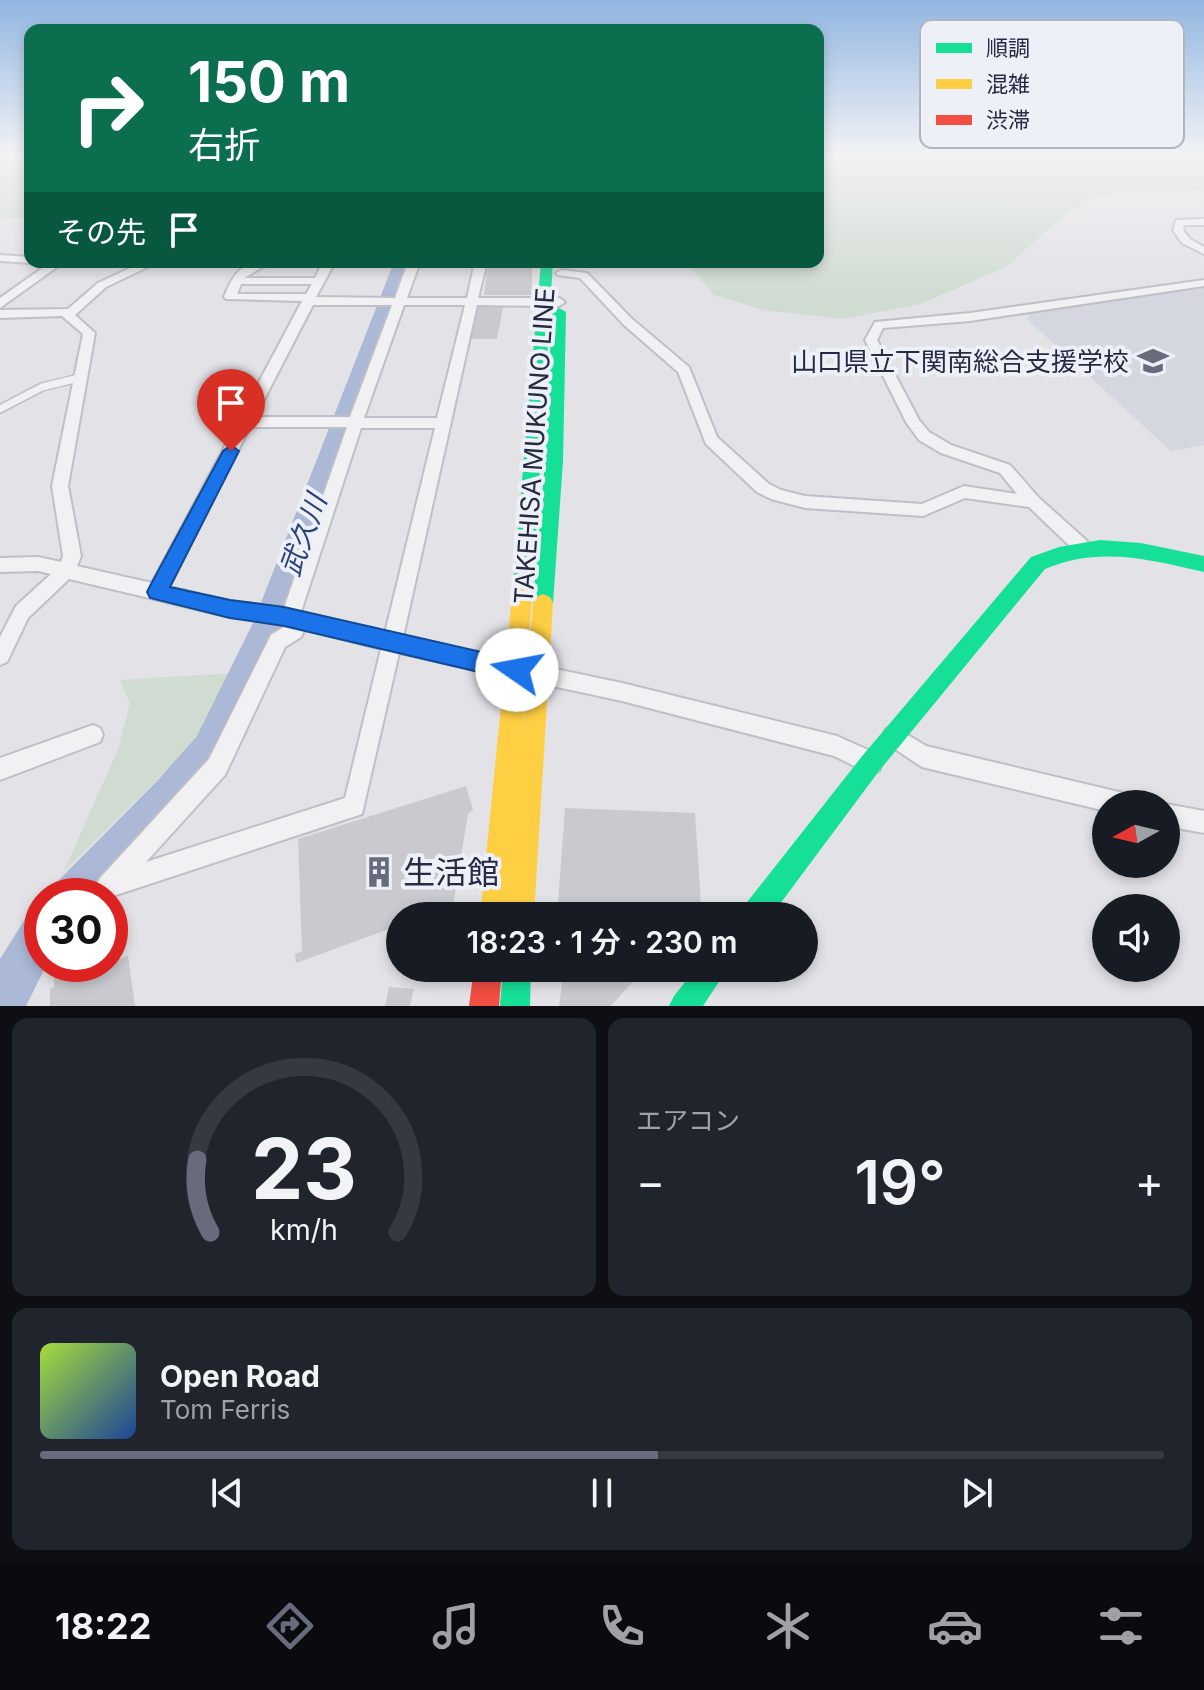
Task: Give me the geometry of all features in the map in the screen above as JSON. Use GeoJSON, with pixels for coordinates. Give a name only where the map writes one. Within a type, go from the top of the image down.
{"type":"FeatureCollection","features":[{"type":"Feature","properties":{"kind":"main road","name":"TAKEHISA MUKUNO LINE"},"geometry":{"type":"LineString","coordinates":[[496,902],[554,461],[551,302],[557,268]]}},
{"type":"Feature","properties":{"kind":"main road"},"geometry":{"type":"LineString","coordinates":[[765,902],[871,763],[1038,563],[1055,553],[1081,546],[1119,546],[1204,564]]}},
{"type":"Feature","properties":{"kind":"main road","name":"TAKEHISA MUKUNO LINE"},"geometry":{"type":"LineString","coordinates":[[520,902],[527,672]]}},
{"type":"Feature","properties":{"kind":"main road"},"geometry":{"type":"LineString","coordinates":[[484,1006],[487,982]]}},
{"type":"Feature","properties":{"kind":"main road"},"geometry":{"type":"LineString","coordinates":[[515,1006],[516,982]]}},
{"type":"Feature","properties":{"kind":"main road"},"geometry":{"type":"LineString","coordinates":[[688,1004],[704,982]]}},
{"type":"Feature","properties":{"kind":"street"},"geometry":{"type":"LineString","coordinates":[[1203,250],[1186,241],[1178,230],[1180,222],[1204,222]]}},
{"type":"Feature","properties":{"kind":"street"},"geometry":{"type":"LineString","coordinates":[[1,258],[24,260]]}},
{"type":"Feature","properties":{"kind":"street"},"geometry":{"type":"LineString","coordinates":[[0,304],[50,268]]}},
{"type":"Feature","properties":{"kind":"street"},"geometry":{"type":"LineString","coordinates":[[69,314],[102,285],[139,268]]}},
{"type":"Feature","properties":{"kind":"street"},"geometry":{"type":"LineString","coordinates":[[253,268],[239,275],[230,297],[382,302],[551,302]]}},
{"type":"Feature","properties":{"kind":"street"},"geometry":{"type":"LineString","coordinates":[[157,592],[326,268]]}},
{"type":"Feature","properties":{"kind":"street"},"geometry":{"type":"LineString","coordinates":[[412,268],[292,604],[294,631],[278,641],[217,767],[108,886],[354,806],[480,268]]}},
{"type":"Feature","properties":{"kind":"street"},"geometry":{"type":"LineString","coordinates":[[563,268],[589,280],[628,322],[684,370],[711,440],[763,488],[777,495],[817,503],[923,510],[964,492],[1033,502]]}},
{"type":"Feature","properties":{"kind":"street"},"geometry":{"type":"LineString","coordinates":[[236,281],[319,281]]}},
{"type":"Feature","properties":{"kind":"street"},"geometry":{"type":"LineString","coordinates":[[1081,546],[1033,502],[1005,469],[946,449],[924,436],[913,422],[871,340],[879,325],[970,317],[1204,283]]}},
{"type":"Feature","properties":{"kind":"street"},"geometry":{"type":"LineString","coordinates":[[0,314],[56,311],[69,314],[89,333],[60,486],[72,556],[67,570],[22,612],[0,656]]}},
{"type":"Feature","properties":{"kind":"street"},"geometry":{"type":"LineString","coordinates":[[246,422],[442,423]]}},
{"type":"Feature","properties":{"kind":"street"},"geometry":{"type":"LineString","coordinates":[[0,565],[38,564],[230,609],[292,618],[837,746],[871,763]]}},
{"type":"Feature","properties":{"kind":"street"},"geometry":{"type":"LineString","coordinates":[[0,769],[93,735]]}},
{"type":"Feature","properties":{"kind":"street"},"geometry":{"type":"LineString","coordinates":[[893,736],[922,756],[1092,797]]}},
{"type":"Feature","properties":{"kind":"street"},"geometry":{"type":"LineString","coordinates":[[1180,818],[1204,822]]}},
{"type":"Feature","properties":{"kind":"lane"},"geometry":{"type":"LineString","coordinates":[[0,409],[42,387],[83,377]]}},
{"type":"Feature","properties":{"kind":"shaded area"},"geometry":{"type":"Polygon","coordinates":[[[0,202],[24,202],[24,218],[0,219],[0,202]]]}},
{"type":"Feature","properties":{"kind":"shaded area"},"geometry":{"type":"Polygon","coordinates":[[[824,202],[1085,202],[1064,215],[1006,267],[920,304],[843,319],[764,310],[714,295],[691,268],[824,268],[824,202]]]}},
{"type":"Feature","properties":{"kind":"shaded area"},"geometry":{"type":"Polygon","coordinates":[[[1204,286],[1204,445],[1171,451],[1027,319],[1030,313],[1204,286]]]}},
{"type":"Feature","properties":{"kind":"shaded area"},"geometry":{"type":"Polygon","coordinates":[[[235,673],[198,740],[64,871],[118,749],[130,704],[120,680],[235,673]]]}},
{"type":"Feature","properties":{"kind":"building"},"geometry":{"type":"Polygon","coordinates":[[[488,268],[532,268],[532,295],[484,295],[488,268]]]}},
{"type":"Feature","properties":{"kind":"building"},"geometry":{"type":"Polygon","coordinates":[[[477,307],[503,307],[497,339],[470,339],[477,307]]]}},
{"type":"Feature","properties":{"kind":"building","name":"生活館"},"geometry":{"type":"Polygon","coordinates":[[[466,786],[473,810],[468,814],[454,902],[386,902],[386,930],[296,963],[295,954],[302,951],[298,839],[466,786]]]}},
{"type":"Feature","properties":{"kind":"building"},"geometry":{"type":"Polygon","coordinates":[[[565,808],[695,813],[701,902],[558,902],[565,808]]]}},
{"type":"Feature","properties":{"kind":"building"},"geometry":{"type":"Polygon","coordinates":[[[128,955],[135,1006],[50,1006],[50,989],[54,987],[54,982],[128,982],[128,955]]]}},
{"type":"Feature","properties":{"kind":"building"},"geometry":{"type":"Polygon","coordinates":[[[562,982],[632,982],[611,1006],[559,1006],[562,982]]]}},
{"type":"Feature","properties":{"kind":"building"},"geometry":{"type":"Polygon","coordinates":[[[389,987],[414,989],[410,1006],[385,1006],[389,987]]]}},
{"type":"Feature","properties":{"kind":"waterway","name":"武久川"},"geometry":{"type":"LineString","coordinates":[[90,878],[173,793],[210,749],[268,626],[402,268]]}},
{"type":"Feature","properties":{"kind":"waterway","name":"武久川"},"geometry":{"type":"LineString","coordinates":[[3,1006],[24,961]]}},
{"type":"Feature","properties":{"kind":"traffic: fast"},"geometry":{"type":"LineString","coordinates":[[522,596],[547,268]]}},
{"type":"Feature","properties":{"kind":"traffic: fast"},"geometry":{"type":"LineString","coordinates":[[543,603],[554,461],[559,312]]}},
{"type":"Feature","properties":{"kind":"traffic: fast"},"geometry":{"type":"LineString","coordinates":[[765,902],[871,763],[1038,563],[1079,550],[1120,548],[1204,564]]}},
{"type":"Feature","properties":{"kind":"traffic: fast"},"geometry":{"type":"LineString","coordinates":[[515,1006],[516,982]]}},
{"type":"Feature","properties":{"kind":"traffic: fast"},"geometry":{"type":"LineString","coordinates":[[684,1006],[703,982]]}},
{"type":"Feature","properties":{"kind":"traffic: slow"},"geometry":{"type":"LineString","coordinates":[[495,902],[522,596]]}},
{"type":"Feature","properties":{"kind":"traffic: slow"},"geometry":{"type":"LineString","coordinates":[[521,902],[543,603]]}},
{"type":"Feature","properties":{"kind":"traffic: jam"},"geometry":{"type":"LineString","coordinates":[[484,1006],[487,982]]}},
{"type":"Feature","properties":{"kind":"place","name":"山口県立下関南総合支援学校"},"geometry":{"type":"Point","coordinates":[1153,361]}},
{"type":"Feature","properties":{"kind":"place","name":"生活館"},"geometry":{"type":"Point","coordinates":[379,872]}},
{"type":"Feature","properties":{"kind":"route"},"geometry":{"type":"LineString","coordinates":[[231,451],[157,592],[230,609],[284,616],[517,670]]}}]}
